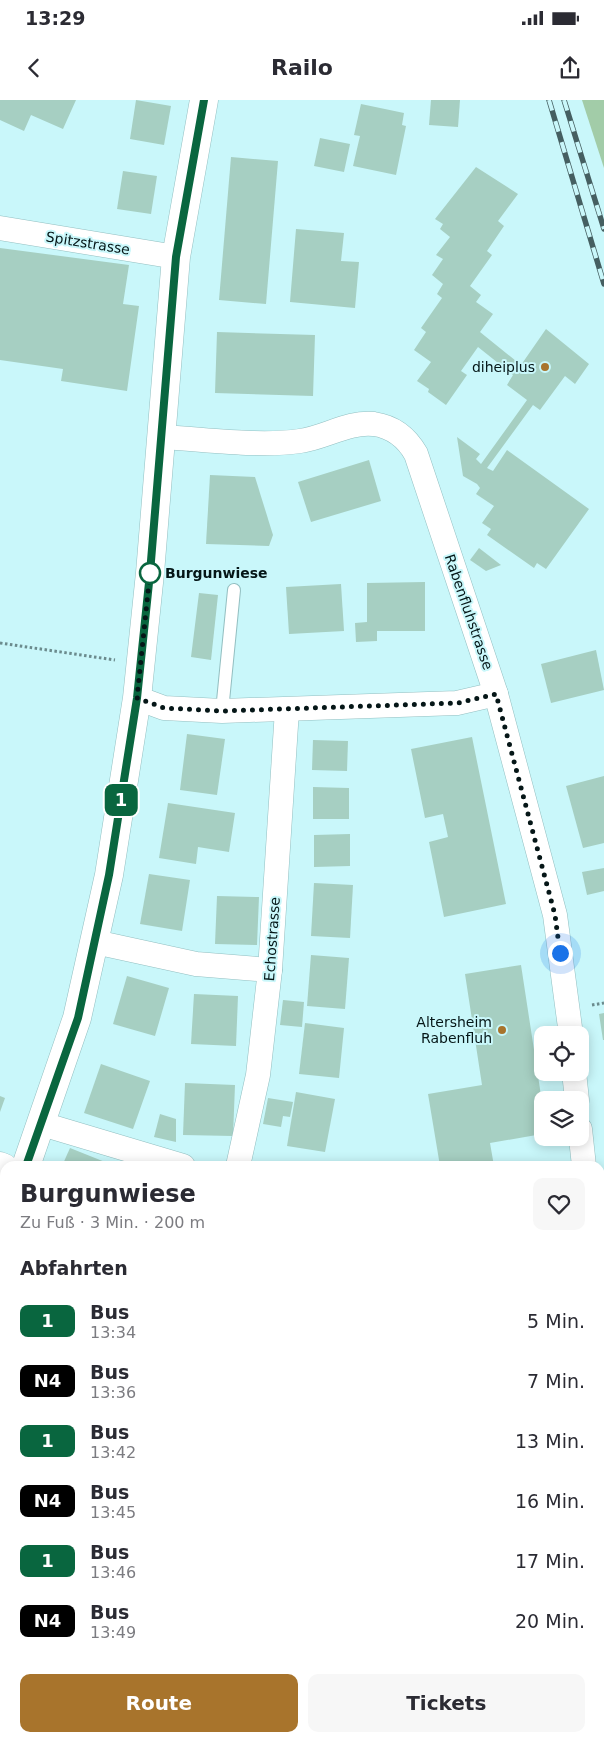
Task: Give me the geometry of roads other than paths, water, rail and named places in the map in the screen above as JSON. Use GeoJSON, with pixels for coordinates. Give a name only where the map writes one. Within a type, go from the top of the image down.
{"type":"FeatureCollection","features":[{"type":"Feature","properties":{"kind":"street"},"geometry":{"type":"LineString","coordinates":[[28,1161],[78,1018],[109,875],[137,698],[176,257],[204,100]]}},
{"type":"Feature","properties":{"kind":"street","name":"Spitzstrasse"},"geometry":{"type":"LineString","coordinates":[[0,228],[176,257]]}},
{"type":"Feature","properties":{"kind":"street","name":"Rabenfluhstrasse"},"geometry":{"type":"LineString","coordinates":[[161,437],[249,442],[300,441],[357,425],[374,424],[393,430],[407,439],[416,454],[496,694],[555,915],[570,1026]]}},
{"type":"Feature","properties":{"kind":"street"},"geometry":{"type":"LineString","coordinates":[[137,698],[164,708],[222,711],[458,703],[496,694]]}},
{"type":"Feature","properties":{"kind":"street","name":"Echostrasse"},"geometry":{"type":"LineString","coordinates":[[239,1161],[258,1076],[270,970],[287,710]]}},
{"type":"Feature","properties":{"kind":"street"},"geometry":{"type":"LineString","coordinates":[[96,942],[196,964],[270,970]]}},
{"type":"Feature","properties":{"kind":"street"},"geometry":{"type":"LineString","coordinates":[[42,1124],[167,1161]]}},
{"type":"Feature","properties":{"kind":"street"},"geometry":{"type":"LineString","coordinates":[[582,1146],[583,1161]]}},
{"type":"Feature","properties":{"kind":"lane"},"geometry":{"type":"LineString","coordinates":[[222,711],[234,590]]}},
{"type":"Feature","properties":{"kind":"railway"},"geometry":{"type":"LineString","coordinates":[[549,100],[604,284]]}},
{"type":"Feature","properties":{"kind":"railway"},"geometry":{"type":"LineString","coordinates":[[564,100],[604,229]]}},
{"type":"Feature","properties":{"kind":"place","name":"diheiplus"},"geometry":{"type":"Point","coordinates":[545,367]}},
{"type":"Feature","properties":{"kind":"place","name":"Burgunwiese"},"geometry":{"type":"Point","coordinates":[150,573]}},
{"type":"Feature","properties":{"kind":"place","name":"Altersheim Rabenfluh"},"geometry":{"type":"Point","coordinates":[502,1030]}}]}
